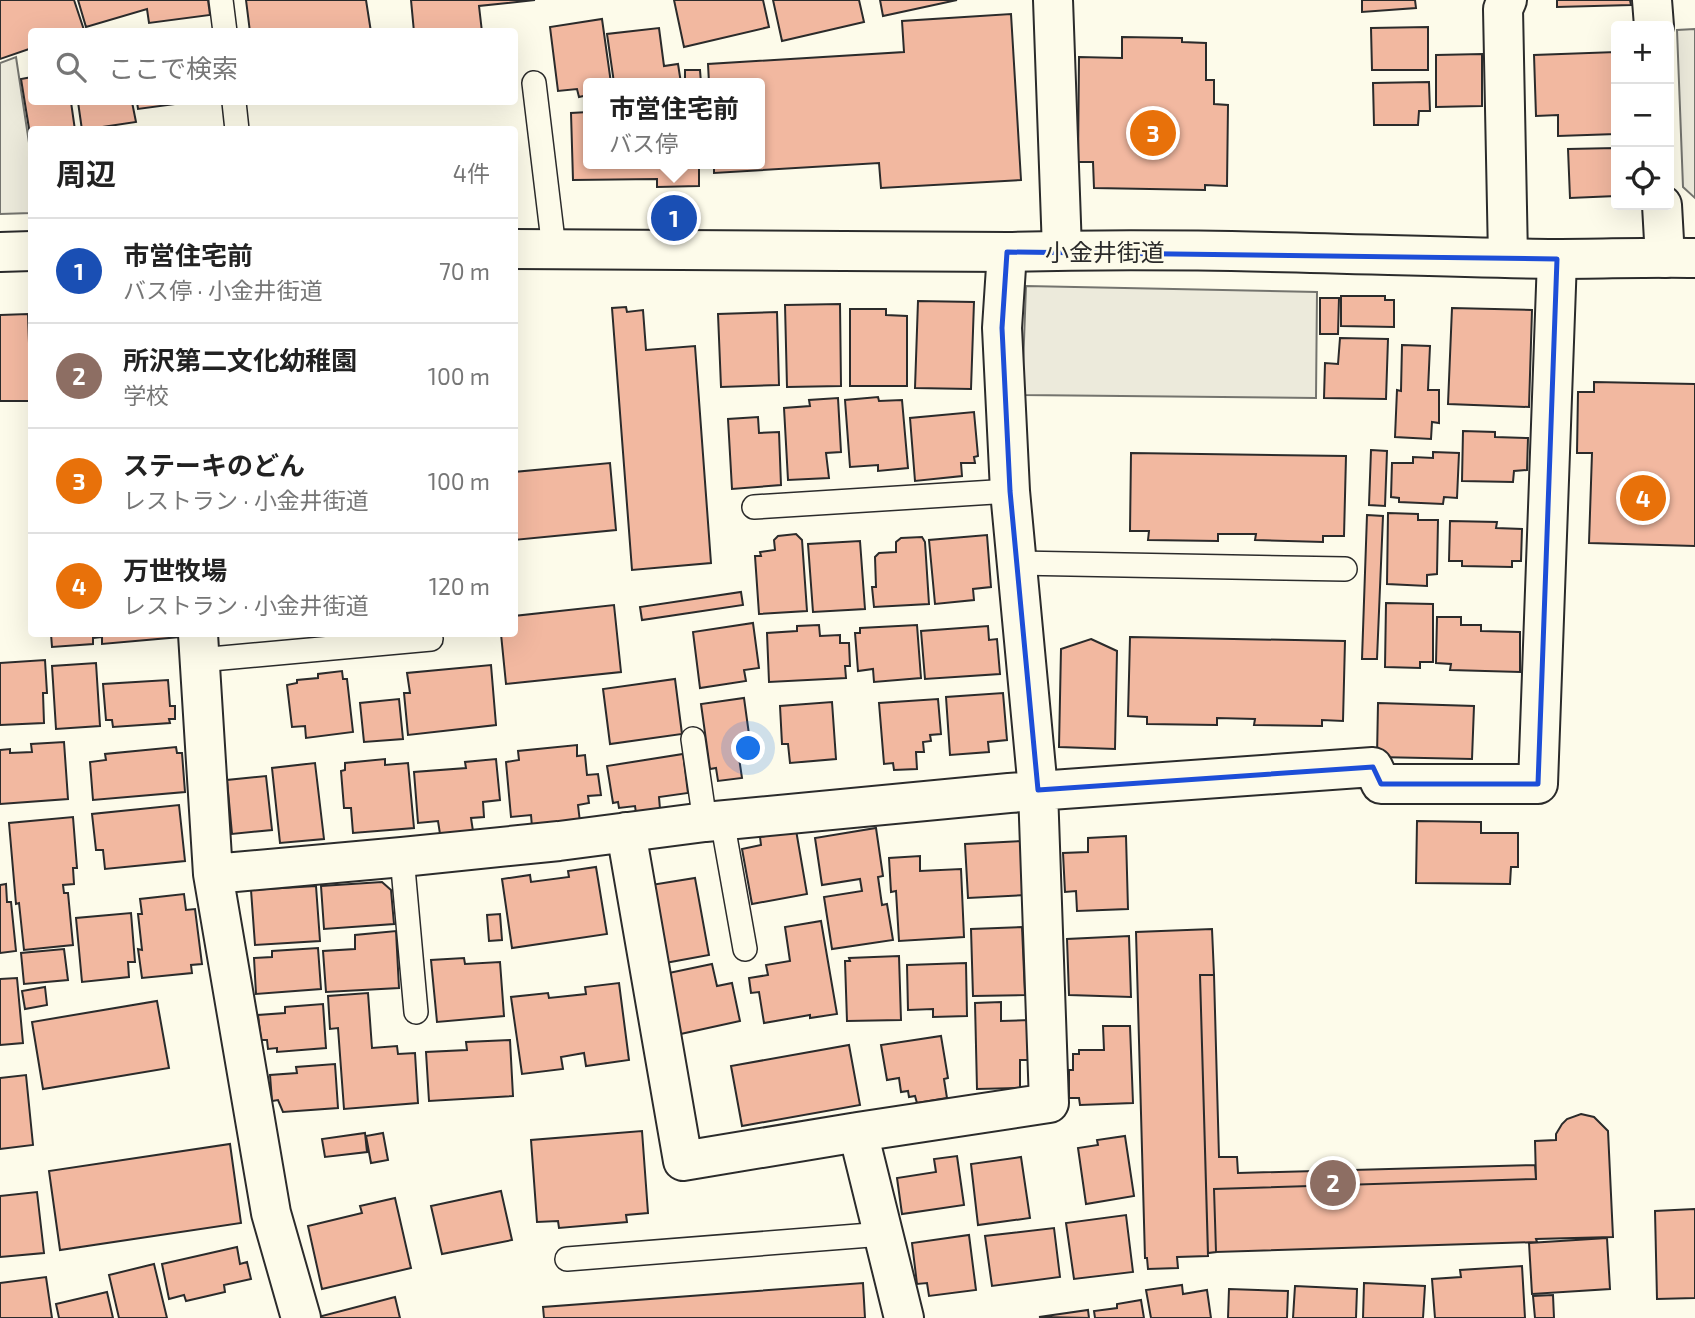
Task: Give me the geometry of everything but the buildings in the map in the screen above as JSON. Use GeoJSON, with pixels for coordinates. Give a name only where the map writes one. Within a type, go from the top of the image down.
{"type":"FeatureCollection","features":[{"type":"Feature","properties":{"kind":"street"},"geometry":{"type":"LineString","coordinates":[[1053,0],[1062,250]]}},
{"type":"Feature","properties":{"kind":"street"},"geometry":{"type":"LineString","coordinates":[[1507,0],[1503,9],[1508,257]]}},
{"type":"Feature","properties":{"kind":"street"},"geometry":{"type":"LineString","coordinates":[[1653,0],[1654,21]]}},
{"type":"Feature","properties":{"kind":"street"},"geometry":{"type":"LineString","coordinates":[[1664,210],[1680,258]]}},
{"type":"Feature","properties":{"kind":"street","name":"小金井街道"},"geometry":{"type":"LineString","coordinates":[[518,249],[1007,252],[1062,250],[1680,258]]}},
{"type":"Feature","properties":{"kind":"street"},"geometry":{"type":"LineString","coordinates":[[0,252],[28,251]]}},
{"type":"Feature","properties":{"kind":"street"},"geometry":{"type":"LineString","coordinates":[[626,832],[683,1161],[1049,1103],[1038,790],[1010,491],[1002,328],[1007,252]]}},
{"type":"Feature","properties":{"kind":"street"},"geometry":{"type":"LineString","coordinates":[[213,874],[402,857],[714,821],[1038,790],[1373,767],[1381,784],[1538,784],[1558,258]]}},
{"type":"Feature","properties":{"kind":"street"},"geometry":{"type":"LineString","coordinates":[[199,647],[213,874],[271,1213],[301,1318]]}},
{"type":"Feature","properties":{"kind":"street"},"geometry":{"type":"LineString","coordinates":[[858,1132],[904,1318]]}},
{"type":"Feature","properties":{"kind":"lane"},"geometry":{"type":"LineString","coordinates":[[221,0],[224,28]]}},
{"type":"Feature","properties":{"kind":"lane"},"geometry":{"type":"LineString","coordinates":[[534,83],[554,249]]}},
{"type":"Feature","properties":{"kind":"lane"},"geometry":{"type":"LineString","coordinates":[[234,105],[237,126]]}},
{"type":"Feature","properties":{"kind":"lane"},"geometry":{"type":"LineString","coordinates":[[754,507],[1010,491]]}},
{"type":"Feature","properties":{"kind":"lane"},"geometry":{"type":"LineString","coordinates":[[1017,563],[1345,569]]}},
{"type":"Feature","properties":{"kind":"lane"},"geometry":{"type":"LineString","coordinates":[[199,647],[431,639]]}},
{"type":"Feature","properties":{"kind":"lane"},"geometry":{"type":"LineString","coordinates":[[693,740],[745,949]]}},
{"type":"Feature","properties":{"kind":"lane"},"geometry":{"type":"LineString","coordinates":[[402,857],[416,1012]]}},
{"type":"Feature","properties":{"kind":"lane"},"geometry":{"type":"LineString","coordinates":[[567,1259],[883,1234]]}},
{"type":"Feature","properties":{"kind":"highlighted area"},"geometry":{"type":"Polygon","coordinates":[[[1007,252],[1557,259],[1538,784],[1381,784],[1373,767],[1038,790],[1010,491],[1002,328],[1007,252]]]}},
{"type":"Feature","properties":{"kind":"shaded area"},"geometry":{"type":"Polygon","coordinates":[[[1695,29],[1695,198],[1683,187],[1677,30],[1695,29]]]}},
{"type":"Feature","properties":{"kind":"shaded area"},"geometry":{"type":"Polygon","coordinates":[[[16,57],[28,136],[28,213],[0,214],[0,63],[16,57]]]}},
{"type":"Feature","properties":{"kind":"shaded area"},"geometry":{"type":"Polygon","coordinates":[[[1026,286],[1317,292],[1316,398],[1022,395],[1026,286]]]}},
{"type":"Feature","properties":{"kind":"place","name":"ステーキのどん"},"geometry":{"type":"Point","coordinates":[1153,133]}},
{"type":"Feature","properties":{"kind":"place","name":"市営住宅前"},"geometry":{"type":"Point","coordinates":[674,218]}},
{"type":"Feature","properties":{"kind":"place","name":"万世牧場"},"geometry":{"type":"Point","coordinates":[1643,498]}},
{"type":"Feature","properties":{"kind":"place","name":"所沢第二文化幼稚園"},"geometry":{"type":"Point","coordinates":[1333,1183]}}]}
